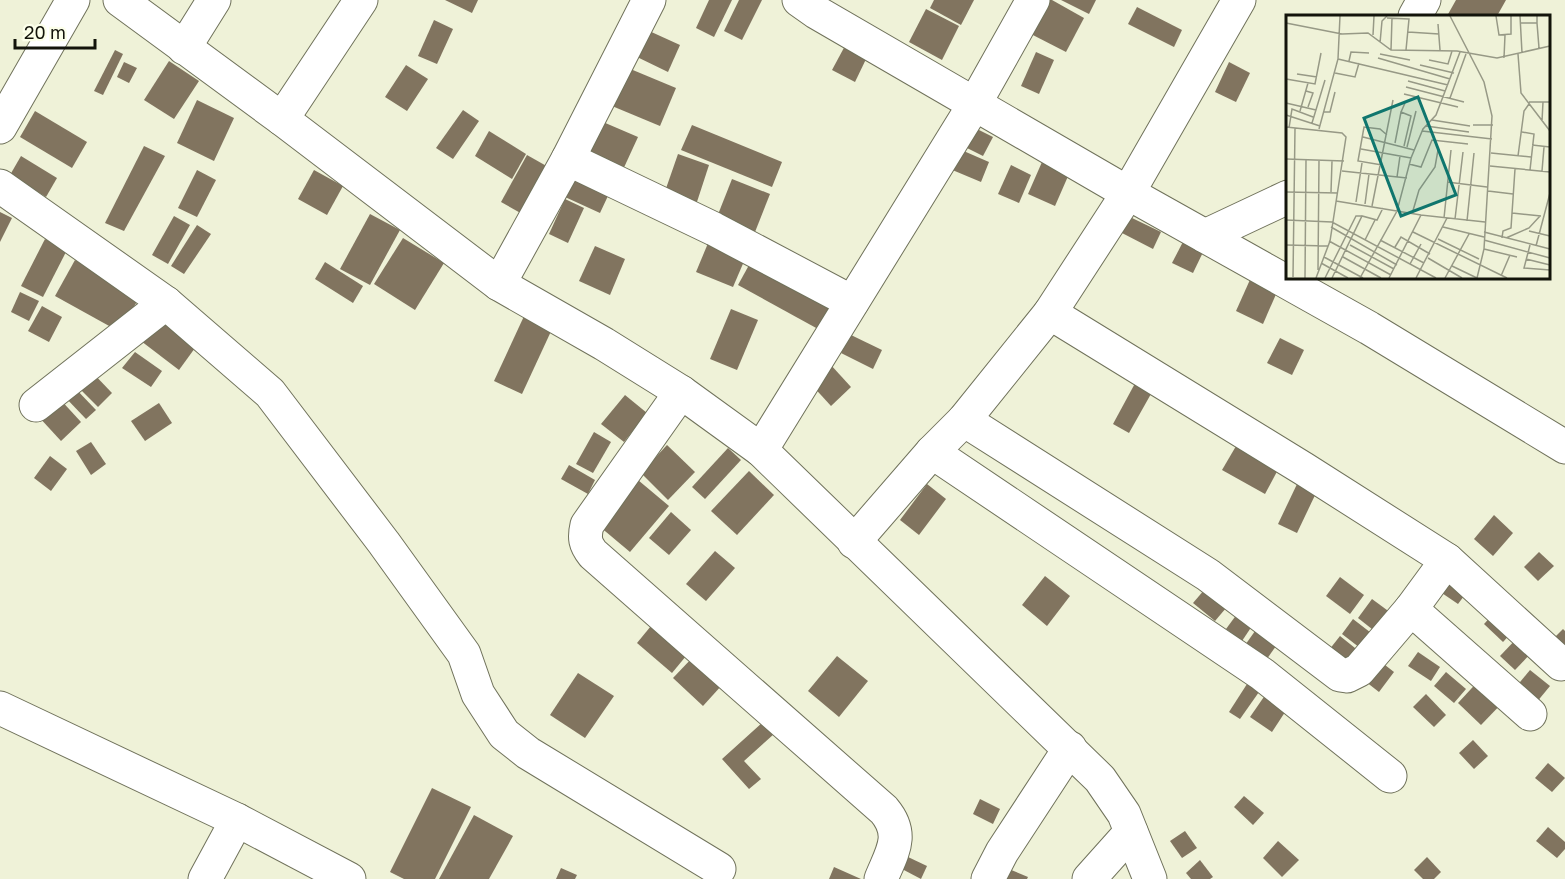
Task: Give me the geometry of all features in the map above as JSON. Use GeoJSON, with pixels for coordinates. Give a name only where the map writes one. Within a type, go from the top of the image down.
{"type":"FeatureCollection","features":[{"type":"Feature","properties":{"kind":"street"},"geometry":{"type":"LineString","coordinates":[[0,127],[73,0]]}},
{"type":"Feature","properties":{"kind":"street"},"geometry":{"type":"LineString","coordinates":[[120,0],[282,119],[499,284],[604,344],[681,392],[761,450],[1100,779],[1124,814],[1150,879]]}},
{"type":"Feature","properties":{"kind":"street"},"geometry":{"type":"LineString","coordinates":[[184,48],[214,0]]}},
{"type":"Feature","properties":{"kind":"street"},"geometry":{"type":"LineString","coordinates":[[282,119],[361,0]]}},
{"type":"Feature","properties":{"kind":"street"},"geometry":{"type":"LineString","coordinates":[[499,284],[568,159],[649,0]]}},
{"type":"Feature","properties":{"kind":"street"},"geometry":{"type":"LineString","coordinates":[[761,450],[974,105],[1033,0]]}},
{"type":"Feature","properties":{"kind":"street"},"geometry":{"type":"LineString","coordinates":[[854,542],[932,452],[964,420],[1050,313],[1128,193],[1239,0]]}},
{"type":"Feature","properties":{"kind":"street"},"geometry":{"type":"LineString","coordinates":[[1416,15],[1424,0]]}},
{"type":"Feature","properties":{"kind":"street"},"geometry":{"type":"LineString","coordinates":[[814,4],[974,105],[1369,328],[1565,447]]}},
{"type":"Feature","properties":{"kind":"street"},"geometry":{"type":"LineString","coordinates":[[568,159],[714,229],[852,302]]}},
{"type":"Feature","properties":{"kind":"street"},"geometry":{"type":"LineString","coordinates":[[0,186],[166,303],[270,393],[384,543],[464,654],[478,694],[504,734],[528,753],[719,870]]}},
{"type":"Feature","properties":{"kind":"street"},"geometry":{"type":"LineString","coordinates":[[1205,236],[1286,197]]}},
{"type":"Feature","properties":{"kind":"street"},"geometry":{"type":"LineString","coordinates":[[36,405],[166,303]]}},
{"type":"Feature","properties":{"kind":"street"},"geometry":{"type":"LineString","coordinates":[[1050,313],[1447,560],[1561,664]]}},
{"type":"Feature","properties":{"kind":"street"},"geometry":{"type":"LineString","coordinates":[[681,392],[586,525],[586,545],[611,570],[884,810],[893,821],[896,836],[881,879]]}},
{"type":"Feature","properties":{"kind":"street"},"geometry":{"type":"LineString","coordinates":[[964,420],[1208,575],[1340,675],[1347,676],[1359,670],[1411,609],[1447,560]]}},
{"type":"Feature","properties":{"kind":"street"},"geometry":{"type":"LineString","coordinates":[[932,452],[1262,674],[1390,776]]}},
{"type":"Feature","properties":{"kind":"street"},"geometry":{"type":"LineString","coordinates":[[1411,609],[1530,714]]}},
{"type":"Feature","properties":{"kind":"street"},"geometry":{"type":"LineString","coordinates":[[0,708],[237,820],[349,879]]}},
{"type":"Feature","properties":{"kind":"street"},"geometry":{"type":"LineString","coordinates":[[988,879],[1002,852],[1070,748]]}},
{"type":"Feature","properties":{"kind":"street"},"geometry":{"type":"LineString","coordinates":[[205,879],[237,820]]}},
{"type":"Feature","properties":{"kind":"street"},"geometry":{"type":"LineString","coordinates":[[1089,879],[1131,832]]}},
{"type":"Feature","properties":{"kind":"building"},"geometry":{"type":"Polygon","coordinates":[[[445,0],[478,0],[472,13],[445,0]]]}},
{"type":"Feature","properties":{"kind":"building"},"geometry":{"type":"Polygon","coordinates":[[[709,0],[732,0],[714,37],[696,28],[709,0]]]}},
{"type":"Feature","properties":{"kind":"building"},"geometry":{"type":"Polygon","coordinates":[[[739,0],[762,0],[742,40],[724,31],[739,0]]]}},
{"type":"Feature","properties":{"kind":"building"},"geometry":{"type":"Polygon","coordinates":[[[934,0],[974,0],[961,25],[930,8],[934,0]]]}},
{"type":"Feature","properties":{"kind":"building"},"geometry":{"type":"Polygon","coordinates":[[[1044,0],[1052,0],[1084,18],[1066,52],[1027,32],[1044,0]]]}},
{"type":"Feature","properties":{"kind":"building"},"geometry":{"type":"Polygon","coordinates":[[[1061,0],[1096,0],[1089,14],[1061,0]]]}},
{"type":"Feature","properties":{"kind":"building"},"geometry":{"type":"Polygon","coordinates":[[[1456,0],[1506,0],[1498,15],[1448,15],[1456,0]]]}},
{"type":"Feature","properties":{"kind":"building"},"geometry":{"type":"Polygon","coordinates":[[[1137,7],[1182,30],[1174,47],[1128,24],[1137,7]]]}},
{"type":"Feature","properties":{"kind":"building"},"geometry":{"type":"Polygon","coordinates":[[[926,9],[959,26],[942,60],[909,42],[926,9]]]}},
{"type":"Feature","properties":{"kind":"building"},"geometry":{"type":"Polygon","coordinates":[[[434,20],[453,29],[437,64],[418,56],[434,20]]]}},
{"type":"Feature","properties":{"kind":"building"},"geometry":{"type":"Polygon","coordinates":[[[647,30],[680,45],[668,72],[635,56],[647,30]]]}},
{"type":"Feature","properties":{"kind":"building"},"geometry":{"type":"Polygon","coordinates":[[[846,44],[868,55],[855,82],[832,70],[846,44]]]}},
{"type":"Feature","properties":{"kind":"building"},"geometry":{"type":"Polygon","coordinates":[[[115,50],[123,54],[103,95],[94,91],[115,50]]]}},
{"type":"Feature","properties":{"kind":"building"},"geometry":{"type":"Polygon","coordinates":[[[1036,52],[1054,60],[1039,94],[1021,86],[1036,52]]]}},
{"type":"Feature","properties":{"kind":"building"},"geometry":{"type":"Polygon","coordinates":[[[169,61],[199,81],[174,119],[144,100],[169,61]]]}},
{"type":"Feature","properties":{"kind":"building"},"geometry":{"type":"Polygon","coordinates":[[[124,62],[137,68],[129,83],[117,77],[124,62]]]}},
{"type":"Feature","properties":{"kind":"building"},"geometry":{"type":"Polygon","coordinates":[[[1229,62],[1250,73],[1236,102],[1215,92],[1229,62]]]}},
{"type":"Feature","properties":{"kind":"building"},"geometry":{"type":"Polygon","coordinates":[[[406,65],[428,79],[407,111],[385,97],[406,65]]]}},
{"type":"Feature","properties":{"kind":"building"},"geometry":{"type":"Polygon","coordinates":[[[628,68],[676,88],[660,126],[612,106],[628,68]]]}},
{"type":"Feature","properties":{"kind":"building"},"geometry":{"type":"Polygon","coordinates":[[[197,100],[234,118],[214,161],[177,143],[197,100]]]}},
{"type":"Feature","properties":{"kind":"building"},"geometry":{"type":"Polygon","coordinates":[[[463,110],[479,121],[453,159],[436,148],[463,110]]]}},
{"type":"Feature","properties":{"kind":"building"},"geometry":{"type":"Polygon","coordinates":[[[35,111],[87,142],[72,168],[20,137],[35,111]]]}},
{"type":"Feature","properties":{"kind":"building"},"geometry":{"type":"Polygon","coordinates":[[[596,119],[638,137],[621,174],[580,156],[596,119]]]}},
{"type":"Feature","properties":{"kind":"building"},"geometry":{"type":"Polygon","coordinates":[[[692,125],[782,162],[772,187],[681,150],[692,125]]]}},
{"type":"Feature","properties":{"kind":"building"},"geometry":{"type":"Polygon","coordinates":[[[973,127],[993,137],[983,156],[963,146],[973,127]]]}},
{"type":"Feature","properties":{"kind":"building"},"geometry":{"type":"Polygon","coordinates":[[[489,131],[526,154],[512,179],[475,156],[489,131]]]}},
{"type":"Feature","properties":{"kind":"building"},"geometry":{"type":"Polygon","coordinates":[[[144,146],[165,156],[124,231],[105,223],[144,146]]]}},
{"type":"Feature","properties":{"kind":"building"},"geometry":{"type":"Polygon","coordinates":[[[959,149],[989,162],[981,182],[950,169],[959,149]]]}},
{"type":"Feature","properties":{"kind":"building"},"geometry":{"type":"Polygon","coordinates":[[[678,154],[709,165],[694,211],[662,200],[678,154]]]}},
{"type":"Feature","properties":{"kind":"building"},"geometry":{"type":"Polygon","coordinates":[[[527,155],[550,168],[524,215],[501,202],[527,155]]]}},
{"type":"Feature","properties":{"kind":"building"},"geometry":{"type":"Polygon","coordinates":[[[21,156],[57,178],[46,197],[10,175],[21,156]]]}},
{"type":"Feature","properties":{"kind":"building"},"geometry":{"type":"Polygon","coordinates":[[[1042,162],[1069,174],[1055,206],[1028,194],[1042,162]]]}},
{"type":"Feature","properties":{"kind":"building"},"geometry":{"type":"Polygon","coordinates":[[[1011,165],[1031,175],[1019,203],[998,194],[1011,165]]]}},
{"type":"Feature","properties":{"kind":"building"},"geometry":{"type":"Polygon","coordinates":[[[578,167],[614,183],[600,213],[565,197],[578,167]]]}},
{"type":"Feature","properties":{"kind":"building"},"geometry":{"type":"Polygon","coordinates":[[[197,170],[216,180],[197,217],[178,208],[197,170]]]}},
{"type":"Feature","properties":{"kind":"building"},"geometry":{"type":"Polygon","coordinates":[[[314,170],[343,186],[327,215],[298,199],[314,170]]]}},
{"type":"Feature","properties":{"kind":"building"},"geometry":{"type":"Polygon","coordinates":[[[732,179],[770,194],[755,232],[717,217],[732,179]]]}},
{"type":"Feature","properties":{"kind":"building"},"geometry":{"type":"Polygon","coordinates":[[[565,199],[584,208],[568,243],[549,234],[565,199]]]}},
{"type":"Feature","properties":{"kind":"building"},"geometry":{"type":"Polygon","coordinates":[[[0,212],[12,218],[0,242],[0,212]]]}},
{"type":"Feature","properties":{"kind":"building"},"geometry":{"type":"Polygon","coordinates":[[[370,214],[400,230],[370,285],[340,269],[370,214]]]}},
{"type":"Feature","properties":{"kind":"building"},"geometry":{"type":"Polygon","coordinates":[[[174,216],[190,225],[168,264],[152,255],[174,216]]]}},
{"type":"Feature","properties":{"kind":"building"},"geometry":{"type":"Polygon","coordinates":[[[1130,217],[1161,232],[1153,249],[1122,233],[1130,217]]]}},
{"type":"Feature","properties":{"kind":"building"},"geometry":{"type":"Polygon","coordinates":[[[197,225],[211,234],[184,274],[171,266],[197,225]]]}},
{"type":"Feature","properties":{"kind":"building"},"geometry":{"type":"Polygon","coordinates":[[[711,236],[748,252],[733,287],[696,272],[711,236]]]}},
{"type":"Feature","properties":{"kind":"building"},"geometry":{"type":"Polygon","coordinates":[[[1186,236],[1206,246],[1193,273],[1172,263],[1186,236]]]}},
{"type":"Feature","properties":{"kind":"building"},"geometry":{"type":"Polygon","coordinates":[[[403,238],[444,263],[415,310],[374,284],[403,238]]]}},
{"type":"Feature","properties":{"kind":"building"},"geometry":{"type":"Polygon","coordinates":[[[45,239],[67,250],[43,297],[21,286],[45,239]]]}},
{"type":"Feature","properties":{"kind":"building"},"geometry":{"type":"Polygon","coordinates":[[[595,246],[625,259],[610,295],[579,281],[595,246]]]}},
{"type":"Feature","properties":{"kind":"building"},"geometry":{"type":"Polygon","coordinates":[[[754,256],[833,301],[818,329],[738,285],[754,256]]]}},
{"type":"Feature","properties":{"kind":"building"},"geometry":{"type":"Polygon","coordinates":[[[75,260],[140,296],[120,332],[55,296],[75,260]]]}},
{"type":"Feature","properties":{"kind":"building"},"geometry":{"type":"Polygon","coordinates":[[[325,262],[363,286],[353,303],[315,279],[325,262]]]}},
{"type":"Feature","properties":{"kind":"building"},"geometry":{"type":"Polygon","coordinates":[[[1253,273],[1280,285],[1263,324],[1236,311],[1253,273]]]}},
{"type":"Feature","properties":{"kind":"building"},"geometry":{"type":"Polygon","coordinates":[[[20,292],[39,301],[29,321],[11,312],[20,292]]]}},
{"type":"Feature","properties":{"kind":"building"},"geometry":{"type":"Polygon","coordinates":[[[42,306],[62,317],[49,342],[28,331],[42,306]]]}},
{"type":"Feature","properties":{"kind":"building"},"geometry":{"type":"Polygon","coordinates":[[[731,309],[758,320],[737,370],[710,359],[731,309]]]}},
{"type":"Feature","properties":{"kind":"building"},"geometry":{"type":"Polygon","coordinates":[[[525,314],[553,327],[522,394],[494,381],[525,314]]]}},
{"type":"Feature","properties":{"kind":"building"},"geometry":{"type":"Polygon","coordinates":[[[158,319],[195,348],[179,370],[141,341],[158,319]]]}},
{"type":"Feature","properties":{"kind":"building"},"geometry":{"type":"Polygon","coordinates":[[[851,335],[882,350],[873,369],[841,353],[851,335]]]}},
{"type":"Feature","properties":{"kind":"building"},"geometry":{"type":"Polygon","coordinates":[[[1280,338],[1304,350],[1292,375],[1267,363],[1280,338]]]}},
{"type":"Feature","properties":{"kind":"building"},"geometry":{"type":"Polygon","coordinates":[[[135,352],[162,371],[151,387],[122,368],[135,352]]]}},
{"type":"Feature","properties":{"kind":"building"},"geometry":{"type":"Polygon","coordinates":[[[830,364],[851,387],[831,406],[810,383],[830,364]]]}},
{"type":"Feature","properties":{"kind":"building"},"geometry":{"type":"Polygon","coordinates":[[[90,370],[112,393],[98,407],[75,384],[90,370]]]}},
{"type":"Feature","properties":{"kind":"building"},"geometry":{"type":"Polygon","coordinates":[[[1139,376],[1156,385],[1129,433],[1113,424],[1139,376]]]}},
{"type":"Feature","properties":{"kind":"building"},"geometry":{"type":"Polygon","coordinates":[[[73,386],[96,410],[86,419],[63,395],[73,386]]]}},
{"type":"Feature","properties":{"kind":"building"},"geometry":{"type":"Polygon","coordinates":[[[625,395],[647,413],[624,442],[601,424],[625,395]]]}},
{"type":"Feature","properties":{"kind":"building"},"geometry":{"type":"Polygon","coordinates":[[[58,397],[81,422],[61,441],[38,416],[58,397]]]}},
{"type":"Feature","properties":{"kind":"building"},"geometry":{"type":"Polygon","coordinates":[[[159,403],[172,423],[145,441],[131,421],[159,403]]]}},
{"type":"Feature","properties":{"kind":"building"},"geometry":{"type":"Polygon","coordinates":[[[594,432],[611,442],[593,473],[576,464],[594,432]]]}},
{"type":"Feature","properties":{"kind":"building"},"geometry":{"type":"Polygon","coordinates":[[[1239,441],[1281,464],[1265,494],[1222,470],[1239,441]]]}},
{"type":"Feature","properties":{"kind":"building"},"geometry":{"type":"Polygon","coordinates":[[[91,442],[106,464],[91,475],[76,451],[91,442]]]}},
{"type":"Feature","properties":{"kind":"building"},"geometry":{"type":"Polygon","coordinates":[[[667,445],[695,472],[668,500],[641,473],[667,445]]]}},
{"type":"Feature","properties":{"kind":"building"},"geometry":{"type":"Polygon","coordinates":[[[728,448],[741,460],[705,499],[692,487],[728,448]]]}},
{"type":"Feature","properties":{"kind":"building"},"geometry":{"type":"Polygon","coordinates":[[[50,456],[67,469],[51,491],[34,478],[50,456]]]}},
{"type":"Feature","properties":{"kind":"building"},"geometry":{"type":"Polygon","coordinates":[[[569,465],[595,480],[588,494],[561,479],[569,465]]]}},
{"type":"Feature","properties":{"kind":"building"},"geometry":{"type":"Polygon","coordinates":[[[749,471],[774,495],[737,535],[711,511],[749,471]]]}},
{"type":"Feature","properties":{"kind":"building"},"geometry":{"type":"Polygon","coordinates":[[[638,480],[669,506],[630,552],[599,526],[638,480]]]}},
{"type":"Feature","properties":{"kind":"building"},"geometry":{"type":"Polygon","coordinates":[[[1298,482],[1317,491],[1297,533],[1278,524],[1298,482]]]}},
{"type":"Feature","properties":{"kind":"building"},"geometry":{"type":"Polygon","coordinates":[[[927,484],[946,499],[919,535],[900,520],[927,484]]]}},
{"type":"Feature","properties":{"kind":"building"},"geometry":{"type":"Polygon","coordinates":[[[671,512],[691,530],[669,555],[649,538],[671,512]]]}},
{"type":"Feature","properties":{"kind":"building"},"geometry":{"type":"Polygon","coordinates":[[[1494,515],[1513,533],[1493,556],[1474,539],[1494,515]]]}},
{"type":"Feature","properties":{"kind":"building"},"geometry":{"type":"Polygon","coordinates":[[[715,551],[735,568],[706,601],[686,584],[715,551]]]}},
{"type":"Feature","properties":{"kind":"building"},"geometry":{"type":"Polygon","coordinates":[[[1539,552],[1554,566],[1538,581],[1524,567],[1539,552]]]}},
{"type":"Feature","properties":{"kind":"building"},"geometry":{"type":"Polygon","coordinates":[[[1448,573],[1470,588],[1458,604],[1436,589],[1448,573]]]}},
{"type":"Feature","properties":{"kind":"building"},"geometry":{"type":"Polygon","coordinates":[[[1045,576],[1070,596],[1047,626],[1022,605],[1045,576]]]}},
{"type":"Feature","properties":{"kind":"building"},"geometry":{"type":"Polygon","coordinates":[[[1340,577],[1364,595],[1350,614],[1326,596],[1340,577]]]}},
{"type":"Feature","properties":{"kind":"building"},"geometry":{"type":"Polygon","coordinates":[[[1211,582],[1232,601],[1215,621],[1193,603],[1211,582]]]}},
{"type":"Feature","properties":{"kind":"building"},"geometry":{"type":"Polygon","coordinates":[[[1372,599],[1391,613],[1377,633],[1358,618],[1372,599]]]}},
{"type":"Feature","properties":{"kind":"building"},"geometry":{"type":"Polygon","coordinates":[[[1240,610],[1256,620],[1242,641],[1226,629],[1240,610]]]}},
{"type":"Feature","properties":{"kind":"building"},"geometry":{"type":"Polygon","coordinates":[[[1496,611],[1515,629],[1503,642],[1484,624],[1496,611]]]}},
{"type":"Feature","properties":{"kind":"building"},"geometry":{"type":"Polygon","coordinates":[[[660,615],[696,644],[672,673],[637,643],[660,615]]]}},
{"type":"Feature","properties":{"kind":"building"},"geometry":{"type":"Polygon","coordinates":[[[1353,619],[1375,636],[1364,651],[1342,634],[1353,619]]]}},
{"type":"Feature","properties":{"kind":"building"},"geometry":{"type":"Polygon","coordinates":[[[1260,624],[1281,639],[1264,663],[1243,648],[1260,624]]]}},
{"type":"Feature","properties":{"kind":"building"},"geometry":{"type":"Polygon","coordinates":[[[1563,629],[1565,631],[1565,654],[1550,642],[1563,629]]]}},
{"type":"Feature","properties":{"kind":"building"},"geometry":{"type":"Polygon","coordinates":[[[1520,635],[1535,649],[1515,670],[1500,656],[1520,635]]]}},
{"type":"Feature","properties":{"kind":"building"},"geometry":{"type":"Polygon","coordinates":[[[1340,636],[1360,652],[1349,666],[1329,650],[1340,636]]]}},
{"type":"Feature","properties":{"kind":"building"},"geometry":{"type":"Polygon","coordinates":[[[1418,652],[1440,667],[1431,681],[1408,666],[1418,652]]]}},
{"type":"Feature","properties":{"kind":"building"},"geometry":{"type":"Polygon","coordinates":[[[837,656],[868,681],[839,717],[808,691],[837,656]]]}},
{"type":"Feature","properties":{"kind":"building"},"geometry":{"type":"Polygon","coordinates":[[[693,657],[722,685],[703,706],[673,678],[693,657]]]}},
{"type":"Feature","properties":{"kind":"building"},"geometry":{"type":"Polygon","coordinates":[[[1376,658],[1394,672],[1379,692],[1361,678],[1376,658]]]}},
{"type":"Feature","properties":{"kind":"building"},"geometry":{"type":"Polygon","coordinates":[[[1530,670],[1550,686],[1536,703],[1516,687],[1530,670]]]}},
{"type":"Feature","properties":{"kind":"building"},"geometry":{"type":"Polygon","coordinates":[[[1446,672],[1466,689],[1454,703],[1434,686],[1446,672]]]}},
{"type":"Feature","properties":{"kind":"building"},"geometry":{"type":"Polygon","coordinates":[[[578,673],[614,696],[585,738],[550,715],[578,673]]]}},
{"type":"Feature","properties":{"kind":"building"},"geometry":{"type":"Polygon","coordinates":[[[1483,676],[1507,698],[1481,725],[1458,703],[1483,676]]]}},
{"type":"Feature","properties":{"kind":"building"},"geometry":{"type":"Polygon","coordinates":[[[1247,684],[1259,692],[1240,719],[1229,712],[1247,684]]]}},
{"type":"Feature","properties":{"kind":"building"},"geometry":{"type":"Polygon","coordinates":[[[1268,691],[1289,706],[1272,732],[1250,717],[1268,691]]]}},
{"type":"Feature","properties":{"kind":"building"},"geometry":{"type":"Polygon","coordinates":[[[1426,694],[1446,715],[1434,727],[1413,707],[1426,694]]]}},
{"type":"Feature","properties":{"kind":"building"},"geometry":{"type":"Polygon","coordinates":[[[763,722],[774,734],[744,761],[761,779],[749,789],[722,759],[763,722]]]}},
{"type":"Feature","properties":{"kind":"building"},"geometry":{"type":"Polygon","coordinates":[[[1473,740],[1488,756],[1474,769],[1459,753],[1473,740]]]}},
{"type":"Feature","properties":{"kind":"building"},"geometry":{"type":"Polygon","coordinates":[[[1548,763],[1565,778],[1552,792],[1535,778],[1548,763]]]}},
{"type":"Feature","properties":{"kind":"building"},"geometry":{"type":"Polygon","coordinates":[[[432,788],[471,807],[435,879],[404,879],[390,872],[432,788]]]}},
{"type":"Feature","properties":{"kind":"building"},"geometry":{"type":"Polygon","coordinates":[[[1244,796],[1264,813],[1253,825],[1234,807],[1244,796]]]}},
{"type":"Feature","properties":{"kind":"building"},"geometry":{"type":"Polygon","coordinates":[[[980,799],[1000,809],[993,824],[973,814],[980,799]]]}},
{"type":"Feature","properties":{"kind":"building"},"geometry":{"type":"Polygon","coordinates":[[[474,815],[513,836],[489,879],[439,879],[474,815]]]}},
{"type":"Feature","properties":{"kind":"building"},"geometry":{"type":"Polygon","coordinates":[[[1548,827],[1565,842],[1565,849],[1557,858],[1536,841],[1548,827]]]}},
{"type":"Feature","properties":{"kind":"building"},"geometry":{"type":"Polygon","coordinates":[[[1185,831],[1197,848],[1182,858],[1170,841],[1185,831]]]}},
{"type":"Feature","properties":{"kind":"building"},"geometry":{"type":"Polygon","coordinates":[[[1278,841],[1299,860],[1282,877],[1263,858],[1278,841]]]}},
{"type":"Feature","properties":{"kind":"building"},"geometry":{"type":"Polygon","coordinates":[[[908,857],[927,866],[921,879],[902,869],[908,857]]]}},
{"type":"Feature","properties":{"kind":"building"},"geometry":{"type":"Polygon","coordinates":[[[1427,857],[1441,872],[1434,879],[1423,879],[1414,870],[1427,857]]]}},
{"type":"Feature","properties":{"kind":"building"},"geometry":{"type":"Polygon","coordinates":[[[1200,860],[1213,877],[1210,879],[1191,879],[1186,873],[1200,860]]]}},
{"type":"Feature","properties":{"kind":"building"},"geometry":{"type":"Polygon","coordinates":[[[834,867],[861,879],[829,879],[834,867]]]}},
{"type":"Feature","properties":{"kind":"building"},"geometry":{"type":"Polygon","coordinates":[[[1004,867],[1028,877],[1027,879],[998,879],[1004,867]]]}},
{"type":"Feature","properties":{"kind":"building"},"geometry":{"type":"Polygon","coordinates":[[[561,868],[577,875],[575,879],[556,879],[561,868]]]}}]}
